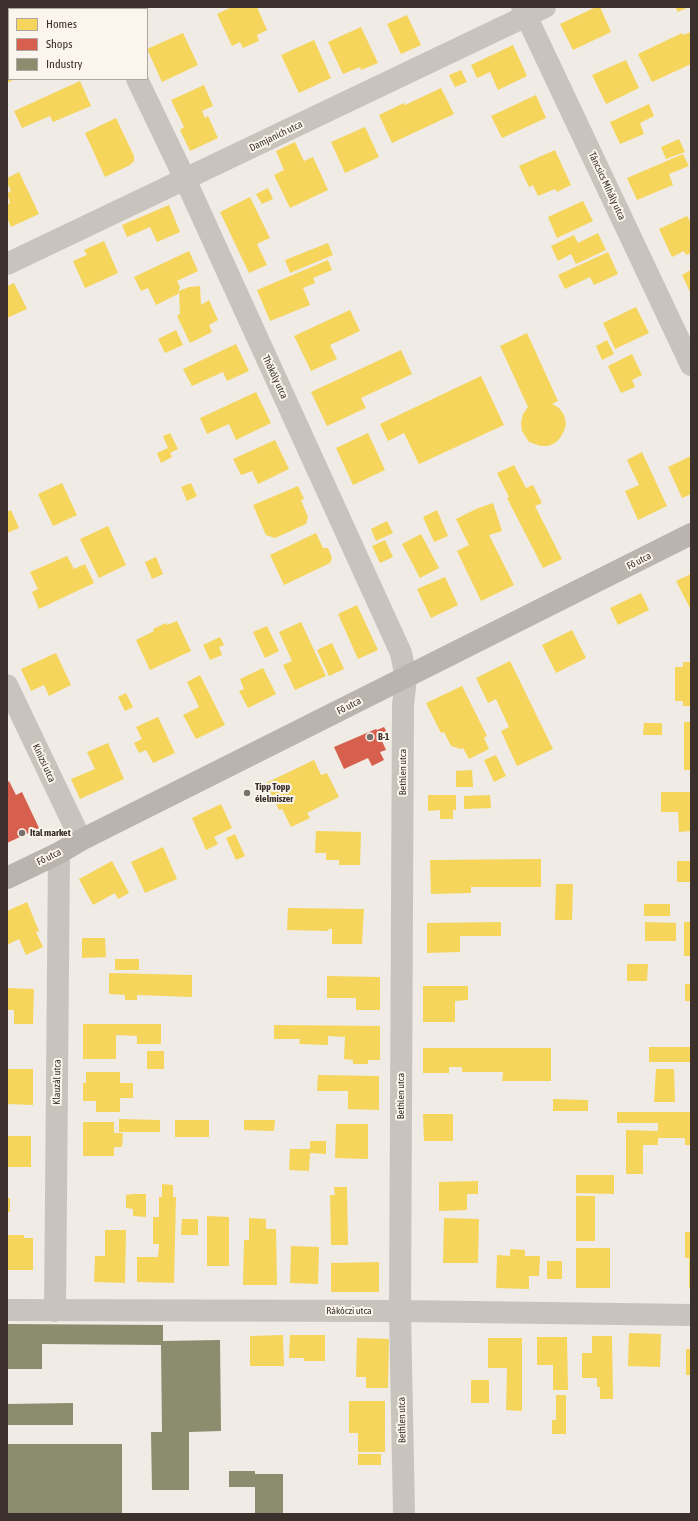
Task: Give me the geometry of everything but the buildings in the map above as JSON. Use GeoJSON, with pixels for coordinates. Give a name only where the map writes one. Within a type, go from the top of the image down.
{"type":"FeatureCollection","features":[{"type":"Feature","properties":{"kind":"main road","name":"Fő utca"},"geometry":{"type":"LineString","coordinates":[[7,878],[691,534]]}},
{"type":"Feature","properties":{"kind":"street","name":"Damjanich utca"},"geometry":{"type":"LineString","coordinates":[[7,264],[531,10]]}},
{"type":"Feature","properties":{"kind":"street","name":"Táncsics Mihály utca"},"geometry":{"type":"LineString","coordinates":[[531,10],[691,365]]}},
{"type":"Feature","properties":{"kind":"street","name":"Thököly utca"},"geometry":{"type":"LineString","coordinates":[[138,80],[401,652],[406,678]]}},
{"type":"Feature","properties":{"kind":"street","name":"Bethlen utca"},"geometry":{"type":"LineString","coordinates":[[404,1514],[400,1311],[403,705],[406,678]]}},
{"type":"Feature","properties":{"kind":"street","name":"Kinizsi utca"},"geometry":{"type":"LineString","coordinates":[[7,685],[81,840]]}},
{"type":"Feature","properties":{"kind":"street","name":"Klauzál utca"},"geometry":{"type":"LineString","coordinates":[[55,1310],[59,853]]}},
{"type":"Feature","properties":{"kind":"street","name":"Rákóczi utca"},"geometry":{"type":"LineString","coordinates":[[7,1310],[400,1311],[691,1315]]}},
{"type":"Feature","properties":{"kind":"place","name":"B-1"},"geometry":{"type":"Point","coordinates":[370,737]}},
{"type":"Feature","properties":{"kind":"place","name":"Tipp Topp élelmiszer"},"geometry":{"type":"Point","coordinates":[247,793]}},
{"type":"Feature","properties":{"kind":"place","name":"Ital market"},"geometry":{"type":"Point","coordinates":[22,833]}}]}
